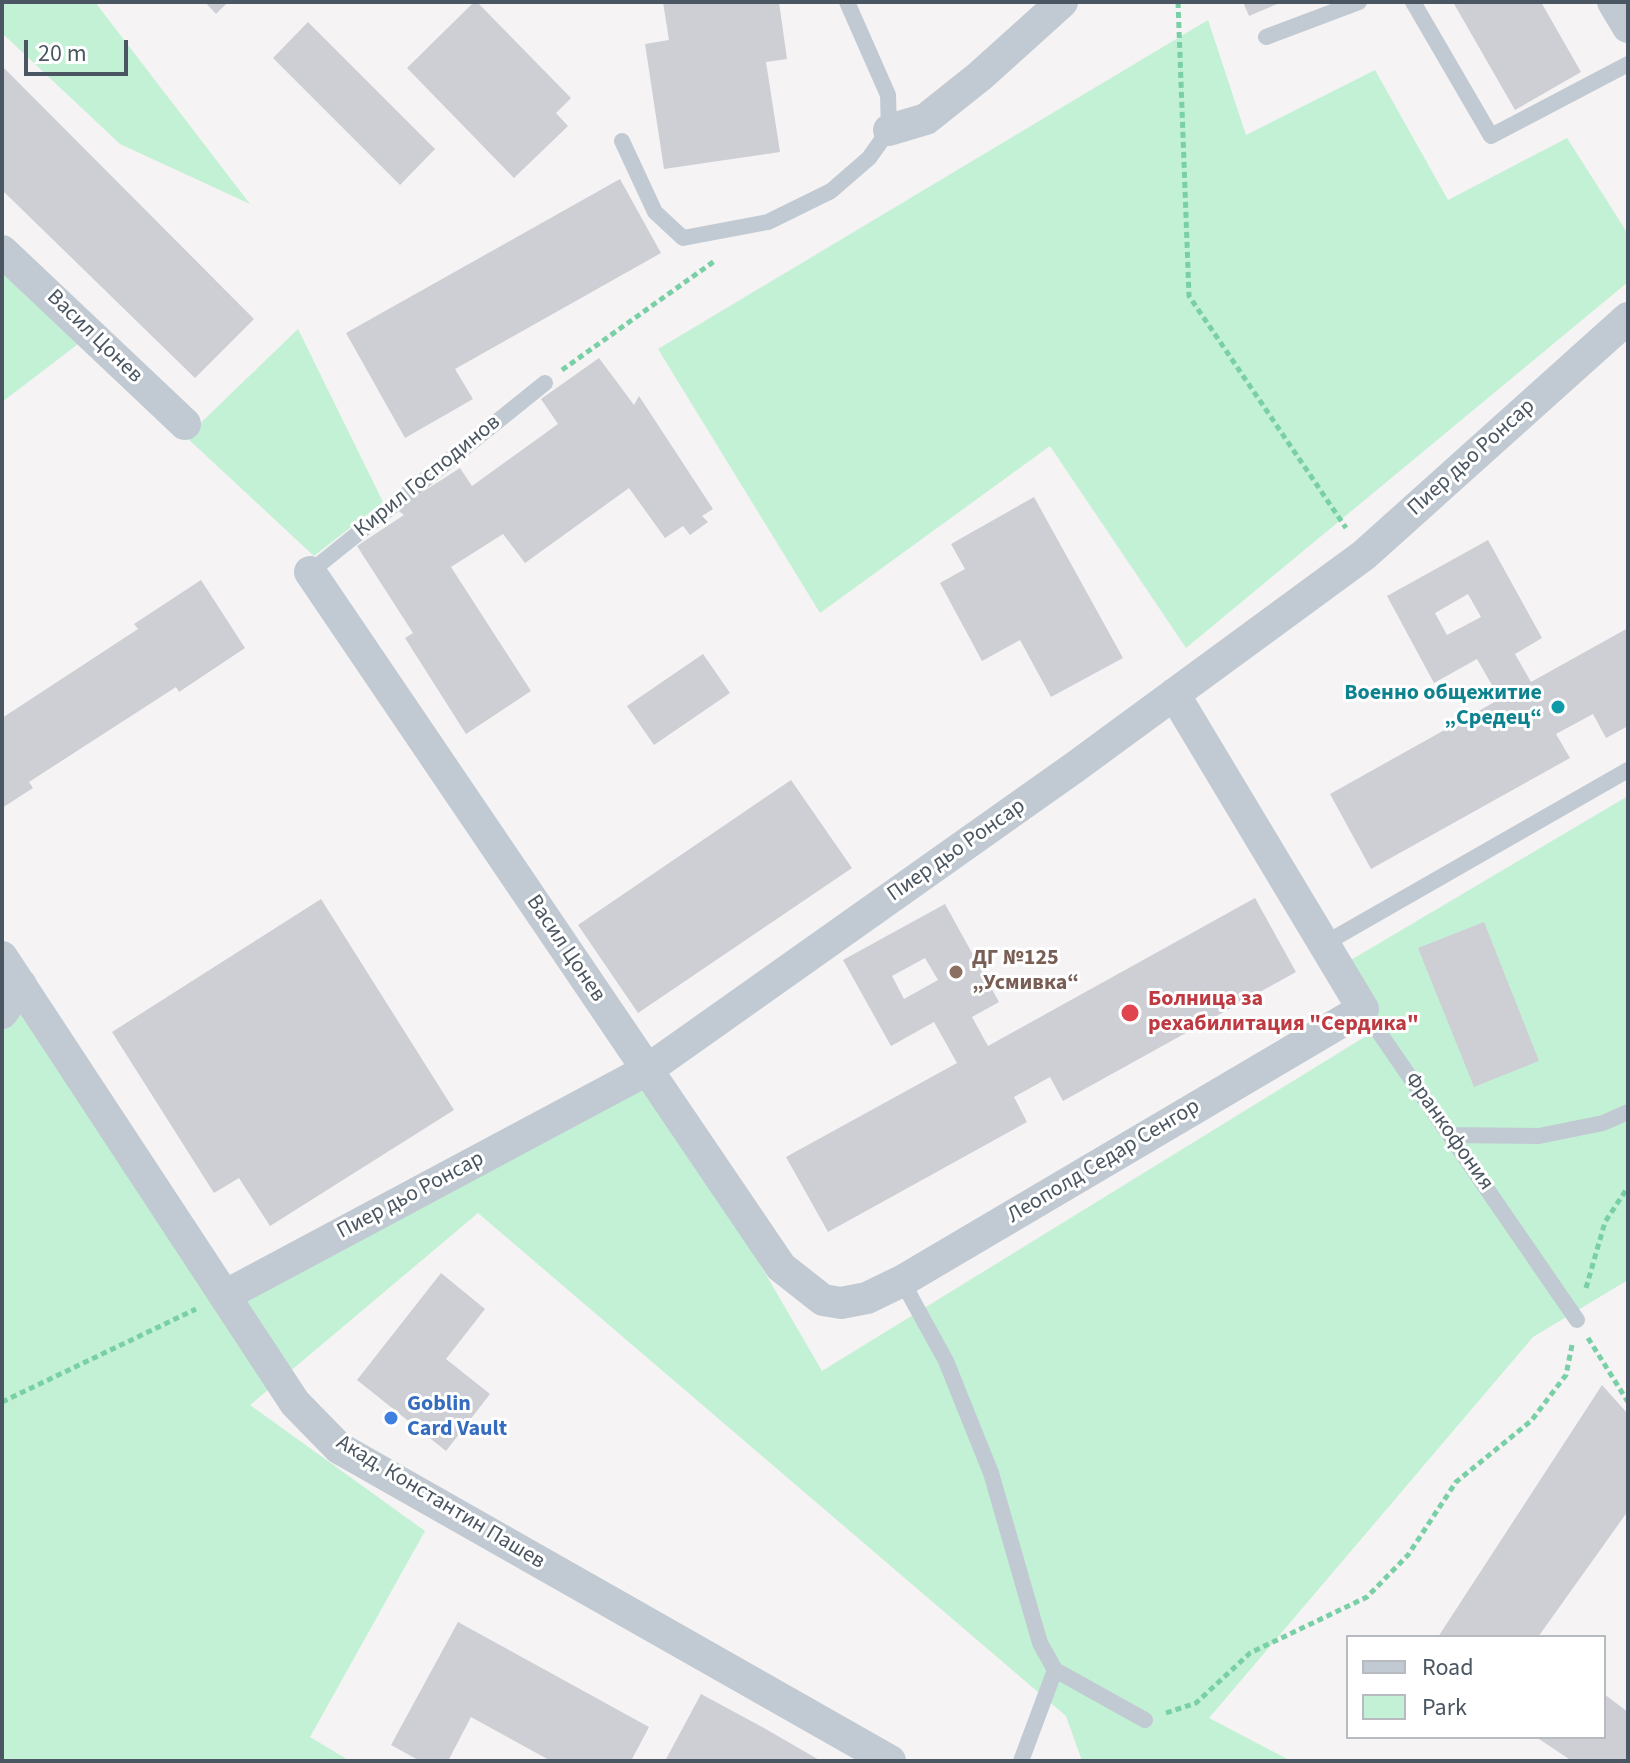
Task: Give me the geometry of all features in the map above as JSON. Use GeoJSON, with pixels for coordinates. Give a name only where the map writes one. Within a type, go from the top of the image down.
{"type":"FeatureCollection","features":[{"type":"Feature","properties":{"kind":"street"},"geometry":{"type":"LineString","coordinates":[[889,130],[926,119],[980,76],[1062,2]]}},
{"type":"Feature","properties":{"kind":"street"},"geometry":{"type":"LineString","coordinates":[[1613,2],[1628,27]]}},
{"type":"Feature","properties":{"kind":"street","name":"Васил Цонев"},"geometry":{"type":"LineString","coordinates":[[2,251],[185,424]]}},
{"type":"Feature","properties":{"kind":"street","name":"Пиер дьо Ронсар"},"geometry":{"type":"LineString","coordinates":[[226,1295],[647,1070],[1075,767],[1364,555],[1628,318]]}},
{"type":"Feature","properties":{"kind":"street","name":"Васил Цонев"},"geometry":{"type":"LineString","coordinates":[[310,572],[781,1267],[823,1300],[841,1303]]}},
{"type":"Feature","properties":{"kind":"street","name":"Франкофония"},"geometry":{"type":"LineString","coordinates":[[1174,694],[1363,1009]]}},
{"type":"Feature","properties":{"kind":"street","name":"Акад. Константин Пашев"},"geometry":{"type":"LineString","coordinates":[[2,957],[295,1403],[339,1448],[890,1761]]}},
{"type":"Feature","properties":{"kind":"street"},"geometry":{"type":"LineString","coordinates":[[2,1013],[21,985]]}},
{"type":"Feature","properties":{"kind":"street","name":"Леополд Седар Сенгор"},"geometry":{"type":"LineString","coordinates":[[841,1303],[867,1298],[902,1281],[1363,1009]]}},
{"type":"Feature","properties":{"kind":"lane"},"geometry":{"type":"LineString","coordinates":[[622,141],[655,212],[683,238],[768,222],[831,191],[869,158],[889,130],[888,95],[847,2]]}},
{"type":"Feature","properties":{"kind":"lane"},"geometry":{"type":"LineString","coordinates":[[1266,37],[1359,2]]}},
{"type":"Feature","properties":{"kind":"lane"},"geometry":{"type":"LineString","coordinates":[[1413,2],[1491,136],[1628,64]]}},
{"type":"Feature","properties":{"kind":"lane","name":"Кирил Господинов"},"geometry":{"type":"LineString","coordinates":[[310,572],[545,383]]}},
{"type":"Feature","properties":{"kind":"lane"},"geometry":{"type":"LineString","coordinates":[[1324,944],[1628,770]]}},
{"type":"Feature","properties":{"kind":"lane","name":"Франкофония"},"geometry":{"type":"LineString","coordinates":[[1363,1009],[1577,1320]]}},
{"type":"Feature","properties":{"kind":"lane"},"geometry":{"type":"LineString","coordinates":[[1450,1135],[1539,1136],[1603,1123],[1628,1112]]}},
{"type":"Feature","properties":{"kind":"lane"},"geometry":{"type":"LineString","coordinates":[[902,1281],[946,1361],[991,1473],[1040,1643],[1055,1670],[1145,1720]]}},
{"type":"Feature","properties":{"kind":"lane"},"geometry":{"type":"LineString","coordinates":[[1021,1761],[1055,1670]]}},
{"type":"Feature","properties":{"kind":"path"},"geometry":{"type":"LineString","coordinates":[[1178,2],[1189,296],[1364,555]]}},
{"type":"Feature","properties":{"kind":"path"},"geometry":{"type":"LineString","coordinates":[[545,383],[719,258]]}},
{"type":"Feature","properties":{"kind":"path"},"geometry":{"type":"LineString","coordinates":[[1145,1720],[1196,1703],[1250,1653],[1367,1597],[1408,1555],[1456,1482],[1531,1421],[1566,1375],[1577,1320],[1605,1222],[1628,1187]]}},
{"type":"Feature","properties":{"kind":"path"},"geometry":{"type":"LineString","coordinates":[[2,1402],[226,1295]]}},
{"type":"Feature","properties":{"kind":"path"},"geometry":{"type":"LineString","coordinates":[[1577,1320],[1628,1402]]}},
{"type":"Feature","properties":{"kind":"green space"},"geometry":{"type":"Polygon","coordinates":[[[2,2],[95,2],[250,204],[120,144],[2,33],[2,2]]]}},
{"type":"Feature","properties":{"kind":"green space"},"geometry":{"type":"Polygon","coordinates":[[[1208,20],[1246,135],[1375,70],[1448,200],[1567,138],[1628,234],[1628,282],[1186,648],[1050,446],[820,613],[658,349],[1208,20]]]}},
{"type":"Feature","properties":{"kind":"green space"},"geometry":{"type":"Polygon","coordinates":[[[2,263],[82,341],[2,402],[2,263]]]}},
{"type":"Feature","properties":{"kind":"green space"},"geometry":{"type":"Polygon","coordinates":[[[298,329],[383,502],[314,556],[186,437],[298,329]]]}},
{"type":"Feature","properties":{"kind":"green space"},"geometry":{"type":"Polygon","coordinates":[[[1628,796],[1628,1280],[1533,1337],[1209,1718],[1291,1761],[1082,1761],[1066,1716],[478,1213],[250,1405],[425,1531],[310,1737],[350,1761],[2,1761],[2,957],[226,1294],[647,1070],[822,1371],[1371,1033],[1334,970],[1628,796]]]}},
{"type":"Feature","properties":{"kind":"building"},"geometry":{"type":"Polygon","coordinates":[[[205,2],[228,2],[216,14],[205,2]]]}},
{"type":"Feature","properties":{"kind":"building"},"geometry":{"type":"Polygon","coordinates":[[[474,2],[571,98],[556,113],[568,126],[514,178],[407,68],[474,2]]]}},
{"type":"Feature","properties":{"kind":"building"},"geometry":{"type":"Polygon","coordinates":[[[663,2],[779,2],[787,59],[766,62],[780,152],[664,169],[645,44],[669,40],[663,2]]]}},
{"type":"Feature","properties":{"kind":"building"},"geometry":{"type":"Polygon","coordinates":[[[1243,2],[1282,2],[1249,16],[1243,2]]]}},
{"type":"Feature","properties":{"kind":"building"},"geometry":{"type":"Polygon","coordinates":[[[1453,2],[1541,2],[1581,72],[1515,110],[1453,2]]]}},
{"type":"Feature","properties":{"kind":"building"},"geometry":{"type":"Polygon","coordinates":[[[308,22],[435,149],[400,185],[273,58],[308,22]]]}},
{"type":"Feature","properties":{"kind":"building"},"geometry":{"type":"Polygon","coordinates":[[[2,66],[254,319],[195,378],[2,190],[2,66]]]}},
{"type":"Feature","properties":{"kind":"building"},"geometry":{"type":"Polygon","coordinates":[[[620,179],[661,253],[455,369],[473,399],[405,438],[346,333],[620,179]]]}},
{"type":"Feature","properties":{"kind":"building"},"geometry":{"type":"Polygon","coordinates":[[[599,358],[634,405],[639,396],[713,509],[702,516],[708,522],[690,535],[683,526],[665,538],[629,488],[525,563],[503,534],[451,567],[531,691],[466,734],[405,638],[413,633],[357,546],[404,515],[396,509],[460,468],[472,486],[558,424],[541,399],[599,358]]]}},
{"type":"Feature","properties":{"kind":"building"},"geometry":{"type":"Polygon","coordinates":[[[1034,497],[1123,658],[1051,697],[1020,640],[982,661],[940,583],[965,569],[951,544],[1034,497]]]}},
{"type":"Feature","properties":{"kind":"building","name":"Военно общежитие „Средец“"},"geometry":{"type":"Polygon","coordinates":[[[1488,540],[1542,638],[1515,654],[1531,682],[1628,628],[1628,726],[1606,738],[1593,714],[1556,734],[1570,758],[1371,869],[1330,794],[1500,699],[1477,659],[1434,683],[1387,596],[1488,540]],[[1468,594],[1435,613],[1447,635],[1481,617],[1468,594]]]}},
{"type":"Feature","properties":{"kind":"building"},"geometry":{"type":"Polygon","coordinates":[[[201,580],[245,648],[179,692],[176,687],[29,782],[33,788],[2,808],[2,718],[138,629],[134,624],[201,580]]]}},
{"type":"Feature","properties":{"kind":"building"},"geometry":{"type":"Polygon","coordinates":[[[703,654],[730,693],[654,745],[627,706],[703,654]]]}},
{"type":"Feature","properties":{"kind":"building"},"geometry":{"type":"Polygon","coordinates":[[[791,780],[852,868],[638,1013],[578,925],[791,780]]]}},
{"type":"Feature","properties":{"kind":"building"},"geometry":{"type":"Polygon","coordinates":[[[1255,898],[1296,972],[1063,1101],[1050,1077],[1014,1097],[1027,1122],[828,1232],[786,1157],[957,1063],[934,1022],[891,1046],[843,960],[945,904],[999,1002],[972,1017],[988,1046],[1255,898]],[[925,958],[892,976],[904,999],[938,980],[925,958]]]}},
{"type":"Feature","properties":{"kind":"building"},"geometry":{"type":"Polygon","coordinates":[[[321,899],[454,1110],[270,1226],[239,1178],[214,1193],[112,1032],[321,899]]]}},
{"type":"Feature","properties":{"kind":"building"},"geometry":{"type":"Polygon","coordinates":[[[1484,922],[1539,1061],[1474,1087],[1418,948],[1484,922]]]}},
{"type":"Feature","properties":{"kind":"building"},"geometry":{"type":"Polygon","coordinates":[[[441,1273],[485,1309],[446,1359],[490,1394],[446,1451],[357,1380],[441,1273]]]}},
{"type":"Feature","properties":{"kind":"building"},"geometry":{"type":"Polygon","coordinates":[[[1602,1385],[1628,1414],[1628,1511],[1539,1635],[1439,1635],[1602,1385]]]}},
{"type":"Feature","properties":{"kind":"building"},"geometry":{"type":"Polygon","coordinates":[[[458,1622],[649,1727],[631,1761],[551,1761],[471,1717],[448,1761],[420,1761],[391,1745],[458,1622]]]}},
{"type":"Feature","properties":{"kind":"building"},"geometry":{"type":"Polygon","coordinates":[[[701,1694],[764,1728],[821,1761],[665,1761],[701,1694]]]}},
{"type":"Feature","properties":{"kind":"building"},"geometry":{"type":"Polygon","coordinates":[[[1606,1696],[1628,1712],[1628,1761],[1572,1761],[1539,1739],[1606,1739],[1606,1696]]]}},
{"type":"Feature","properties":{"kind":"place","name":"Военно общежитие „Средец“"},"geometry":{"type":"Point","coordinates":[1558,707]}},
{"type":"Feature","properties":{"kind":"place","name":"ДГ №125 „Усмивка“"},"geometry":{"type":"Point","coordinates":[956,972]}},
{"type":"Feature","properties":{"kind":"place","name":"Болница за рехабилитация \"Сердика\""},"geometry":{"type":"Point","coordinates":[1130,1013]}},
{"type":"Feature","properties":{"kind":"place","name":"Goblin Card Vault"},"geometry":{"type":"Point","coordinates":[391,1418]}}]}
